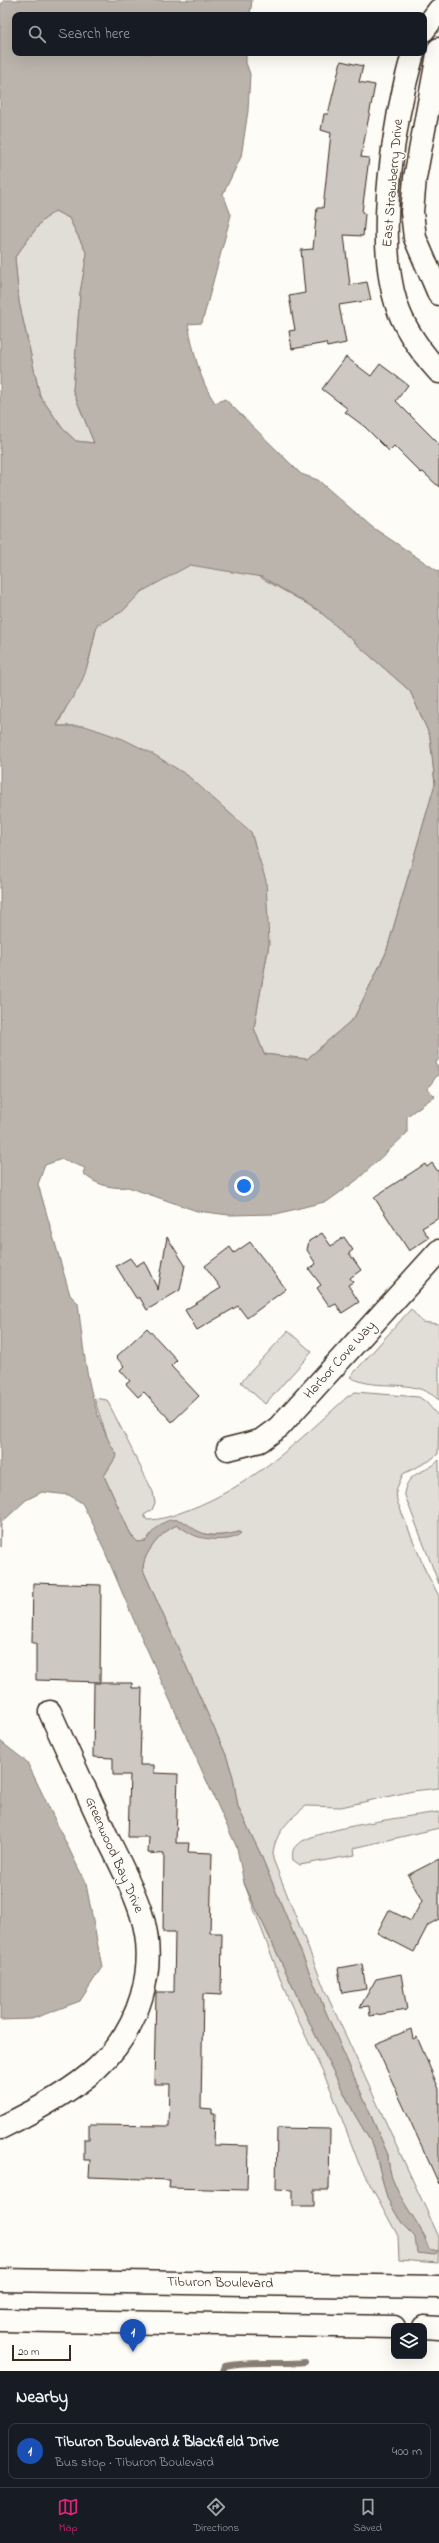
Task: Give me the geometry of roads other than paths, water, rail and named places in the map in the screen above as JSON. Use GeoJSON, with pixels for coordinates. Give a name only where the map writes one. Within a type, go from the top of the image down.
{"type":"FeatureCollection","features":[{"type":"Feature","properties":{"kind":"street"},"geometry":{"type":"LineString","coordinates":[[427,26],[439,10]]}},
{"type":"Feature","properties":{"kind":"street","name":"East Strawberry Drive"},"geometry":{"type":"LineString","coordinates":[[439,49],[415,178],[412,212],[415,238],[439,294]]}},
{"type":"Feature","properties":{"kind":"street","name":"East Strawberry Drive"},"geometry":{"type":"LineString","coordinates":[[412,56],[402,89],[394,144],[386,240],[388,274],[396,304],[407,330],[425,356],[439,372]]}},
{"type":"Feature","properties":{"kind":"street","name":"Harbor Cove Way"},"geometry":{"type":"LineString","coordinates":[[228,1449],[260,1442],[279,1427],[439,1251]]}},
{"type":"Feature","properties":{"kind":"street","name":"Greenwood Bay Drive"},"geometry":{"type":"LineString","coordinates":[[0,2128],[82,2080],[110,2054],[129,2026],[143,1991],[147,1972],[147,1948],[142,1914],[50,1712]]}},
{"type":"Feature","properties":{"kind":"street","name":"Tiburon Boulevard"},"geometry":{"type":"LineString","coordinates":[[0,2280],[439,2287]]}},
{"type":"Feature","properties":{"kind":"street"},"geometry":{"type":"LineString","coordinates":[[0,2320],[391,2327]]}},
{"type":"Feature","properties":{"kind":"street"},"geometry":{"type":"LineString","coordinates":[[427,2328],[439,2328]]}},
{"type":"Feature","properties":{"kind":"waterway"},"geometry":{"type":"LineString","coordinates":[[223,2371],[225,2366],[235,2364],[305,2362]]}},
{"type":"Feature","properties":{"kind":"place","name":"Tiburon Boulevard & Blackfield Drive"},"geometry":{"type":"Point","coordinates":[133,2352]}}]}
